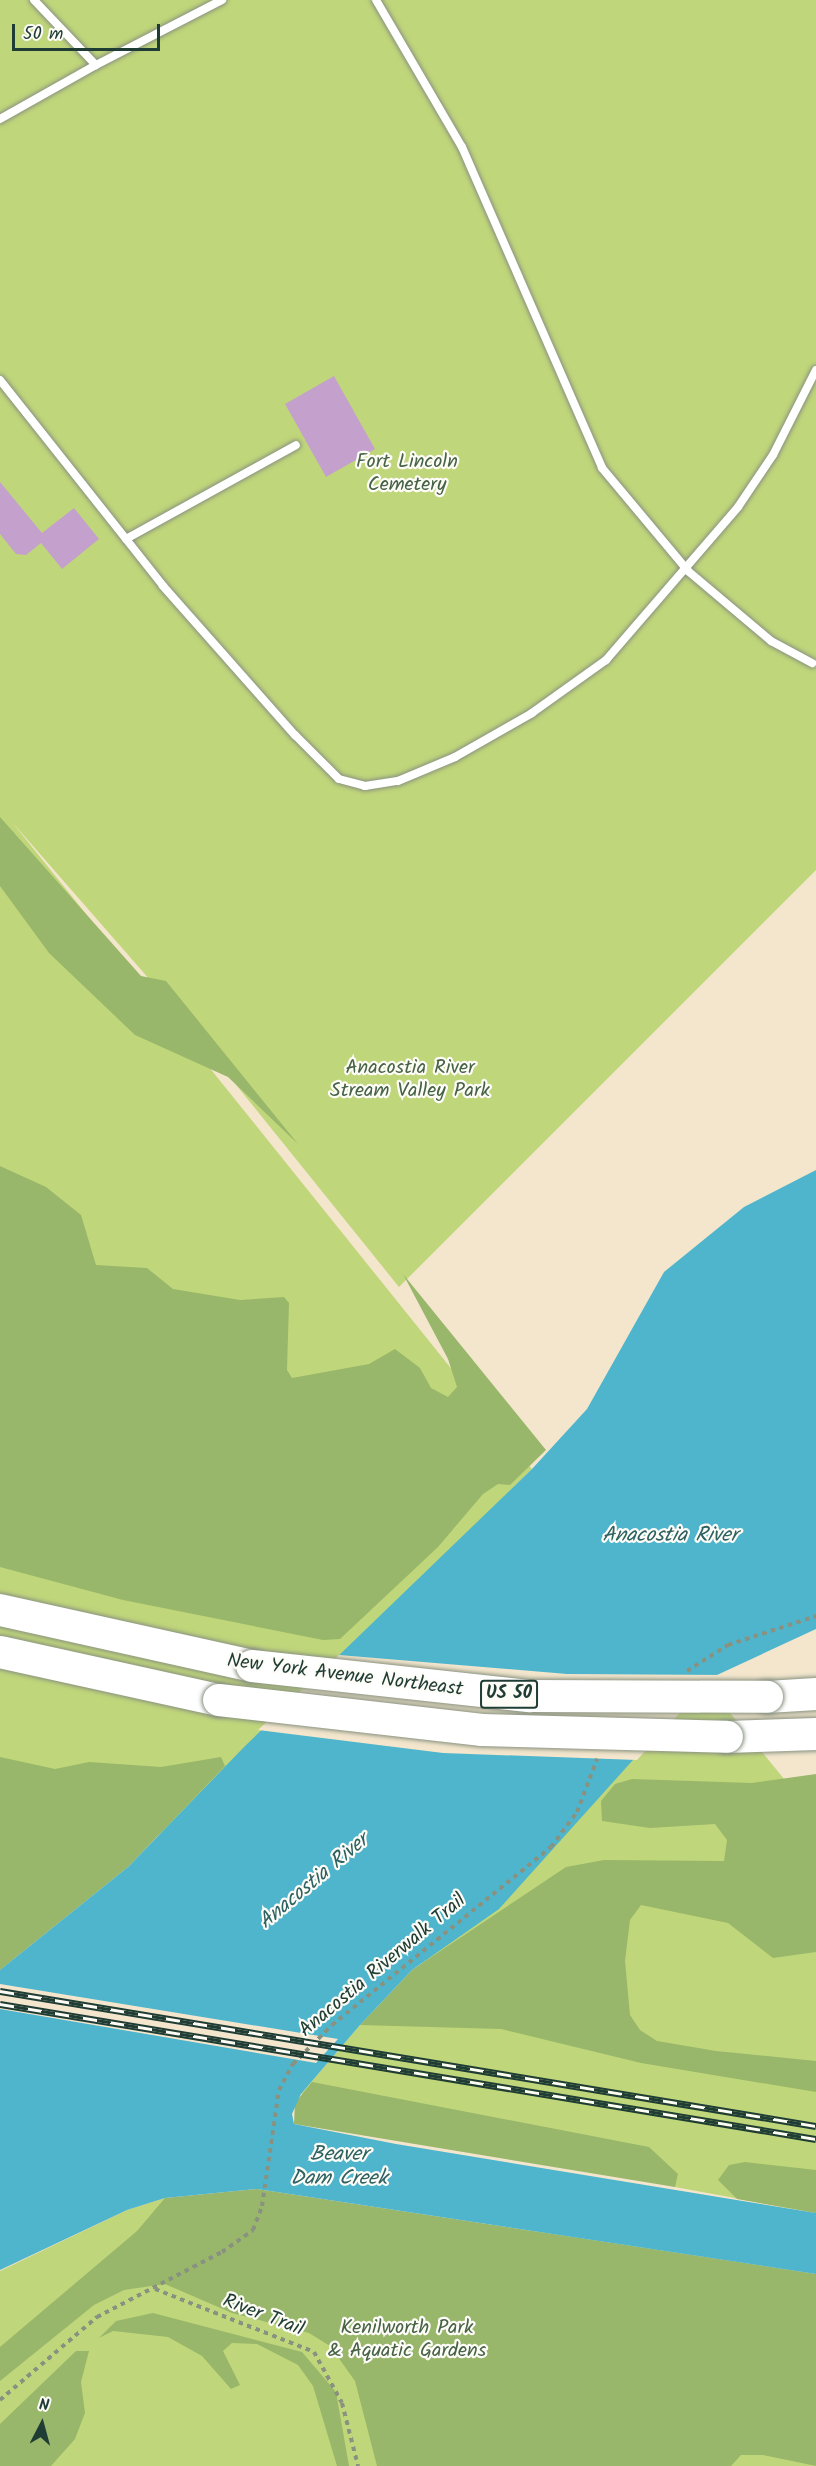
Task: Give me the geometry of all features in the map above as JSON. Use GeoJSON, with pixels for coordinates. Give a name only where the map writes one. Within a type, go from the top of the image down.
{"type":"FeatureCollection","features":[{"type":"Feature","properties":{"kind":"highway","name":"New York Avenue Northeast"},"geometry":{"type":"LineString","coordinates":[[0,1610],[252,1666],[530,1696],[767,1697],[816,1694]]}},
{"type":"Feature","properties":{"kind":"highway","name":"New York Avenue Northeast"},"geometry":{"type":"LineString","coordinates":[[0,1652],[219,1700],[471,1729],[727,1737],[816,1734]]}},
{"type":"Feature","properties":{"kind":"lane"},"geometry":{"type":"LineString","coordinates":[[34,0],[96,65]]}},
{"type":"Feature","properties":{"kind":"lane"},"geometry":{"type":"LineString","coordinates":[[0,119],[96,65],[222,0]]}},
{"type":"Feature","properties":{"kind":"lane"},"geometry":{"type":"LineString","coordinates":[[376,0],[462,147],[602,468],[688,571],[771,641],[812,663]]}},
{"type":"Feature","properties":{"kind":"lane"},"geometry":{"type":"LineString","coordinates":[[0,380],[126,539],[324,768],[365,786],[398,781],[455,757],[567,690],[606,660],[688,571],[773,455],[816,370]]}},
{"type":"Feature","properties":{"kind":"lane"},"geometry":{"type":"LineString","coordinates":[[126,539],[296,445]]}},
{"type":"Feature","properties":{"kind":"path"},"geometry":{"type":"LineString","coordinates":[[679,1678],[728,1645],[816,1616]]}},
{"type":"Feature","properties":{"kind":"path","name":"Anacostia Riverwalk Trail"},"geometry":{"type":"LineString","coordinates":[[0,2400],[97,2317],[154,2289],[242,2240],[262,2206],[279,2090],[293,2064],[332,2025],[551,1847],[577,1812],[599,1756]]}},
{"type":"Feature","properties":{"kind":"path","name":"River Trail"},"geometry":{"type":"LineString","coordinates":[[154,2289],[314,2352],[342,2403],[358,2466]]}},
{"type":"Feature","properties":{"kind":"green space","name":"Fort Lincoln Cemetery"},"geometry":{"type":"Polygon","coordinates":[[[0,0],[816,0],[816,870],[399,1287],[171,1004],[12,822],[532,1469],[169,1826],[0,1970],[0,0]]]}},
{"type":"Feature","properties":{"kind":"green space"},"geometry":{"type":"Polygon","coordinates":[[[0,817],[141,976],[166,981],[298,1144],[228,1077],[135,1035],[49,953],[0,886],[0,817]]]}},
{"type":"Feature","properties":{"kind":"green space"},"geometry":{"type":"Polygon","coordinates":[[[0,1166],[46,1187],[81,1215],[96,1265],[147,1268],[173,1289],[240,1300],[284,1297],[289,1303],[287,1370],[292,1378],[369,1364],[395,1349],[420,1368],[431,1388],[448,1397],[457,1387],[448,1359],[403,1274],[546,1450],[510,1485],[498,1484],[483,1494],[438,1547],[340,1639],[323,1640],[123,1600],[0,1567],[0,1166]]]}},
{"type":"Feature","properties":{"kind":"green space"},"geometry":{"type":"Polygon","coordinates":[[[704,1681],[816,1818],[816,2213],[675,2187],[301,2094],[360,2025],[704,1681]]]}},
{"type":"Feature","properties":{"kind":"green space"},"geometry":{"type":"Polygon","coordinates":[[[0,1757],[55,1769],[89,1762],[161,1767],[221,1757],[225,1766],[128,1867],[0,1970],[0,1757]]]}},
{"type":"Feature","properties":{"kind":"green space"},"geometry":{"type":"Polygon","coordinates":[[[816,1774],[816,1952],[773,1958],[728,1923],[641,1905],[630,1920],[625,1961],[630,2015],[640,2030],[657,2041],[716,2051],[816,2061],[816,2092],[641,2063],[501,2029],[360,2025],[412,1970],[566,1867],[604,1860],[724,1861],[727,1840],[715,1824],[650,1828],[602,1821],[601,1801],[615,1784],[632,1779],[752,1783],[816,1774]]]}},
{"type":"Feature","properties":{"kind":"green space"},"geometry":{"type":"Polygon","coordinates":[[[312,2082],[649,2147],[678,2174],[675,2187],[294,2124],[295,2103],[312,2082]]]}},
{"type":"Feature","properties":{"kind":"green space"},"geometry":{"type":"Polygon","coordinates":[[[745,2162],[816,2170],[816,2213],[737,2199],[718,2180],[729,2165],[745,2162]]]}},
{"type":"Feature","properties":{"kind":"green space","name":"Kenilworth Park & Aquatic Gardens"},"geometry":{"type":"Polygon","coordinates":[[[257,2189],[816,2274],[816,2466],[763,2455],[741,2455],[731,2466],[377,2466],[355,2381],[330,2346],[309,2333],[232,2313],[165,2284],[124,2290],[94,2305],[0,2381],[0,2347],[137,2231],[165,2198],[257,2189]]]}},
{"type":"Feature","properties":{"kind":"green space","name":"Kenilworth Park & Aquatic Gardens"},"geometry":{"type":"Polygon","coordinates":[[[165,2198],[546,2233],[816,2274],[816,2466],[0,2466],[0,2271],[127,2210],[165,2198]]]}},
{"type":"Feature","properties":{"kind":"green space"},"geometry":{"type":"Polygon","coordinates":[[[153,2313],[302,2352],[336,2392],[349,2466],[337,2466],[313,2386],[298,2365],[257,2344],[232,2343],[223,2351],[240,2385],[231,2389],[202,2356],[168,2337],[113,2331],[99,2338],[116,2321],[153,2313]]]}},
{"type":"Feature","properties":{"kind":"green space"},"geometry":{"type":"Polygon","coordinates":[[[76,2351],[89,2351],[81,2382],[85,2413],[75,2439],[51,2466],[0,2466],[0,2424],[76,2351]]]}},
{"type":"Feature","properties":{"kind":"water"},"geometry":{"type":"Polygon","coordinates":[[[816,1170],[816,1629],[704,1681],[499,1909],[412,1970],[360,2025],[301,2094],[292,2114],[294,2124],[396,2144],[816,2213],[816,2274],[257,2189],[165,2198],[127,2210],[0,2270],[0,1970],[128,1867],[245,1746],[532,1469],[587,1409],[664,1272],[744,1207],[816,1170]]]}},
{"type":"Feature","properties":{"kind":"pier"},"geometry":{"type":"Polygon","coordinates":[[[339,1655],[567,1674],[725,1675],[706,1684],[637,1760],[443,1753],[258,1730],[339,1655]]]}},
{"type":"Feature","properties":{"kind":"pier"},"geometry":{"type":"Polygon","coordinates":[[[0,1984],[338,2039],[316,2063],[0,2009],[0,1984]]]}},
{"type":"Feature","properties":{"kind":"building"},"geometry":{"type":"Polygon","coordinates":[[[334,376],[375,449],[326,477],[285,404],[334,376]]]}},
{"type":"Feature","properties":{"kind":"building"},"geometry":{"type":"Polygon","coordinates":[[[0,482],[42,533],[74,508],[99,539],[62,569],[41,543],[26,555],[16,554],[0,534],[0,482]]]}},
{"type":"Feature","properties":{"kind":"railway"},"geometry":{"type":"LineString","coordinates":[[0,1991],[816,2126]]}},
{"type":"Feature","properties":{"kind":"railway"},"geometry":{"type":"LineString","coordinates":[[0,2004],[816,2139]]}},
{"type":"Feature","properties":{"kind":"park label","name":"Anacostia River Stream Valley Park"},"geometry":{"type":"Point","coordinates":[410,1080]}},
{"type":"Feature","properties":{"kind":"water label","name":"Anacostia River"},"geometry":{"type":"Point","coordinates":[670,1536]}},
{"type":"Feature","properties":{"kind":"water label","name":"Anacostia River"},"geometry":{"type":"Point","coordinates":[314,1882]}},
{"type":"Feature","properties":{"kind":"water label","name":"Beaver Dam Creek"},"geometry":{"type":"Point","coordinates":[339,2167]}}]}
